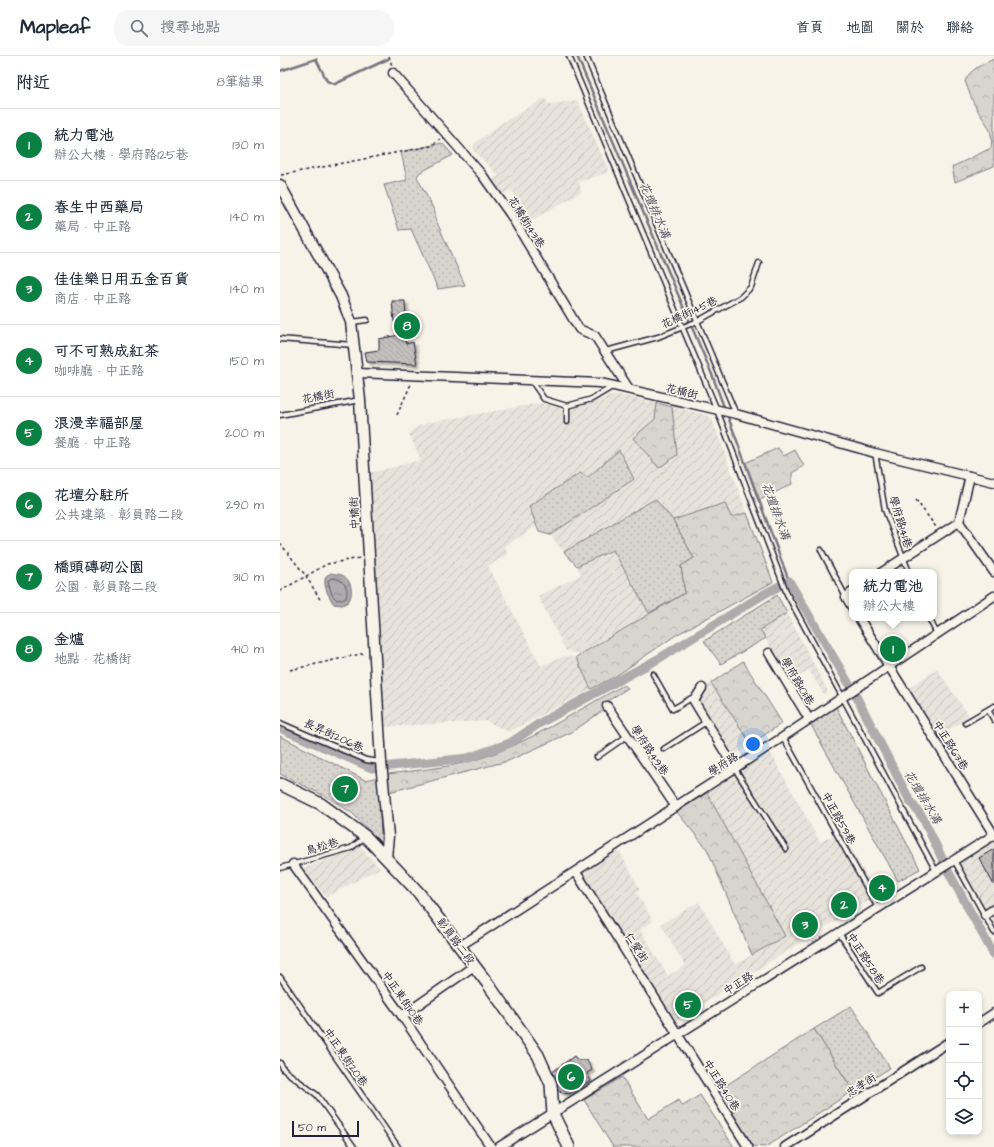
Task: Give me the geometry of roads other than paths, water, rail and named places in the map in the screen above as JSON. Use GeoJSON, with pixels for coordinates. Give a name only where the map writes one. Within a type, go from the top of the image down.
{"type":"FeatureCollection","features":[{"type":"Feature","properties":{"kind":"main road","name":"彰員路二段"},"geometry":{"type":"LineString","coordinates":[[280,784],[320,804],[366,837],[419,893],[460,946],[538,1055],[551,1084],[553,1114],[569,1147]]}},
{"type":"Feature","properties":{"kind":"street","name":"花橋街143巷"},"geometry":{"type":"LineString","coordinates":[[393,73],[483,176],[510,214],[579,329],[594,336],[606,350],[629,389]]}},
{"type":"Feature","properties":{"kind":"street","name":"中橋街"},"geometry":{"type":"LineString","coordinates":[[280,184],[341,296],[351,322],[355,345],[360,400],[381,762],[388,836],[386,858]]}},
{"type":"Feature","properties":{"kind":"street","name":"花橋街"},"geometry":{"type":"LineString","coordinates":[[358,373],[531,380],[614,386],[736,414],[875,453],[994,482]]}},
{"type":"Feature","properties":{"kind":"street"},"geometry":{"type":"LineString","coordinates":[[886,569],[959,522],[970,476]]}},
{"type":"Feature","properties":{"kind":"street"},"geometry":{"type":"LineString","coordinates":[[959,522],[994,572]]}},
{"type":"Feature","properties":{"kind":"street","name":"學府路"},"geometry":{"type":"LineString","coordinates":[[460,946],[735,769],[994,596]]}},
{"type":"Feature","properties":{"kind":"street","name":"中正路63巷"},"geometry":{"type":"LineString","coordinates":[[861,621],[994,835]]}},
{"type":"Feature","properties":{"kind":"street","name":"學府路101巷"},"geometry":{"type":"LineString","coordinates":[[769,653],[809,719]]}},
{"type":"Feature","properties":{"kind":"street"},"geometry":{"type":"LineString","coordinates":[[702,688],[695,696],[694,700],[735,769]]}},
{"type":"Feature","properties":{"kind":"street","name":"學府路49巷"},"geometry":{"type":"LineString","coordinates":[[607,706],[676,807]]}},
{"type":"Feature","properties":{"kind":"street"},"geometry":{"type":"LineString","coordinates":[[954,859],[994,835]]}},
{"type":"Feature","properties":{"kind":"street","name":"中正路"},"geometry":{"type":"LineString","coordinates":[[499,1147],[954,859]]}},
{"type":"Feature","properties":{"kind":"street","name":"中正東街10巷"},"geometry":{"type":"LineString","coordinates":[[293,864],[402,1016],[491,1147]]}},
{"type":"Feature","properties":{"kind":"street","name":"仁愛街"},"geometry":{"type":"LineString","coordinates":[[576,872],[677,1034]]}},
{"type":"Feature","properties":{"kind":"street"},"geometry":{"type":"LineString","coordinates":[[985,915],[994,909]]}},
{"type":"Feature","properties":{"kind":"street"},"geometry":{"type":"LineString","coordinates":[[402,1016],[474,966]]}},
{"type":"Feature","properties":{"kind":"street"},"geometry":{"type":"LineString","coordinates":[[982,1021],[994,1014]]}},
{"type":"Feature","properties":{"kind":"street","name":"中正路40巷"},"geometry":{"type":"LineString","coordinates":[[677,1034],[748,1147]]}},
{"type":"Feature","properties":{"kind":"street","name":"忠孝街"},"geometry":{"type":"LineString","coordinates":[[785,1147],[946,1044]]}},
{"type":"Feature","properties":{"kind":"lane"},"geometry":{"type":"LineString","coordinates":[[569,56],[717,410],[786,594],[845,696],[936,871]]}},
{"type":"Feature","properties":{"kind":"lane"},"geometry":{"type":"LineString","coordinates":[[586,56],[736,414]]}},
{"type":"Feature","properties":{"kind":"lane","name":"花橋街145巷"},"geometry":{"type":"LineString","coordinates":[[606,350],[658,337],[682,326],[698,321],[741,297],[752,287],[759,263]]}},
{"type":"Feature","properties":{"kind":"lane"},"geometry":{"type":"LineString","coordinates":[[351,322],[367,320]]}},
{"type":"Feature","properties":{"kind":"lane"},"geometry":{"type":"LineString","coordinates":[[280,339],[355,345]]}},
{"type":"Feature","properties":{"kind":"lane"},"geometry":{"type":"LineString","coordinates":[[531,380],[544,399],[567,406],[592,399],[614,386]]}},
{"type":"Feature","properties":{"kind":"lane","name":"花橋街"},"geometry":{"type":"LineString","coordinates":[[280,414],[360,400]]}},
{"type":"Feature","properties":{"kind":"lane"},"geometry":{"type":"LineString","coordinates":[[567,406],[567,422]]}},
{"type":"Feature","properties":{"kind":"lane","name":"學府路141巷"},"geometry":{"type":"LineString","coordinates":[[875,453],[885,510],[908,569]]}},
{"type":"Feature","properties":{"kind":"lane"},"geometry":{"type":"LineString","coordinates":[[821,550],[849,595]]}},
{"type":"Feature","properties":{"kind":"lane"},"geometry":{"type":"LineString","coordinates":[[931,621],[938,634]]}},
{"type":"Feature","properties":{"kind":"lane"},"geometry":{"type":"LineString","coordinates":[[653,674],[673,709],[695,696]]}},
{"type":"Feature","properties":{"kind":"lane"},"geometry":{"type":"LineString","coordinates":[[965,723],[994,706]]}},
{"type":"Feature","properties":{"kind":"lane"},"geometry":{"type":"LineString","coordinates":[[988,710],[994,720]]}},
{"type":"Feature","properties":{"kind":"lane"},"geometry":{"type":"LineString","coordinates":[[664,749],[706,722]]}},
{"type":"Feature","properties":{"kind":"lane","name":"長昇街206巷"},"geometry":{"type":"LineString","coordinates":[[280,723],[366,760],[381,762]]}},
{"type":"Feature","properties":{"kind":"lane"},"geometry":{"type":"LineString","coordinates":[[596,757],[627,736]]}},
{"type":"Feature","properties":{"kind":"lane","name":"中正路59巷"},"geometry":{"type":"LineString","coordinates":[[783,737],[878,908]]}},
{"type":"Feature","properties":{"kind":"lane"},"geometry":{"type":"LineString","coordinates":[[735,769],[786,850]]}},
{"type":"Feature","properties":{"kind":"lane","name":"鳥松巷"},"geometry":{"type":"LineString","coordinates":[[280,868],[351,848],[366,837]]}},
{"type":"Feature","properties":{"kind":"lane"},"geometry":{"type":"LineString","coordinates":[[954,859],[994,932]]}},
{"type":"Feature","properties":{"kind":"lane","name":"中正路58巷"},"geometry":{"type":"LineString","coordinates":[[839,933],[878,994],[921,967]]}},
{"type":"Feature","properties":{"kind":"lane","name":"中正東街20巷"},"geometry":{"type":"LineString","coordinates":[[280,977],[398,1147]]}},
{"type":"Feature","properties":{"kind":"lane"},"geometry":{"type":"LineString","coordinates":[[280,1063],[284,1070],[317,1095],[354,1147]]}},
{"type":"Feature","properties":{"kind":"water"},"geometry":{"type":"Polygon","coordinates":[[[331,573],[342,575],[350,584],[350,599],[342,605],[334,604],[327,591],[325,580],[326,576],[331,573]]]}},
{"type":"Feature","properties":{"kind":"waterway","name":"花壇排水溝"},"geometry":{"type":"LineString","coordinates":[[577,56],[713,377],[725,410]]}},
{"type":"Feature","properties":{"kind":"waterway"},"geometry":{"type":"LineString","coordinates":[[280,71],[316,59],[327,81],[335,84],[388,59]]}},
{"type":"Feature","properties":{"kind":"waterway","name":"花壇排水溝"},"geometry":{"type":"LineString","coordinates":[[727,414],[789,581]]}},
{"type":"Feature","properties":{"kind":"waterway"},"geometry":{"type":"LineString","coordinates":[[280,728],[372,768],[468,758],[510,743],[540,723],[658,659],[766,593],[789,581],[856,696],[910,801],[923,818],[948,871],[994,955]]}},
{"type":"Feature","properties":{"kind":"place","name":"金爐"},"geometry":{"type":"Point","coordinates":[407,326]}},
{"type":"Feature","properties":{"kind":"place","name":"統力電池"},"geometry":{"type":"Point","coordinates":[893,649]}},
{"type":"Feature","properties":{"kind":"place","name":"橋頭磚砌公園"},"geometry":{"type":"Point","coordinates":[345,789]}},
{"type":"Feature","properties":{"kind":"place","name":"可不可熟成紅茶"},"geometry":{"type":"Point","coordinates":[882,888]}},
{"type":"Feature","properties":{"kind":"place","name":"春生中西藥局"},"geometry":{"type":"Point","coordinates":[844,905]}},
{"type":"Feature","properties":{"kind":"place","name":"佳佳樂日用五金百貨"},"geometry":{"type":"Point","coordinates":[805,925]}},
{"type":"Feature","properties":{"kind":"place","name":"浪漫幸福部屋"},"geometry":{"type":"Point","coordinates":[688,1005]}},
{"type":"Feature","properties":{"kind":"place","name":"花壇分駐所"},"geometry":{"type":"Point","coordinates":[571,1077]}}]}
